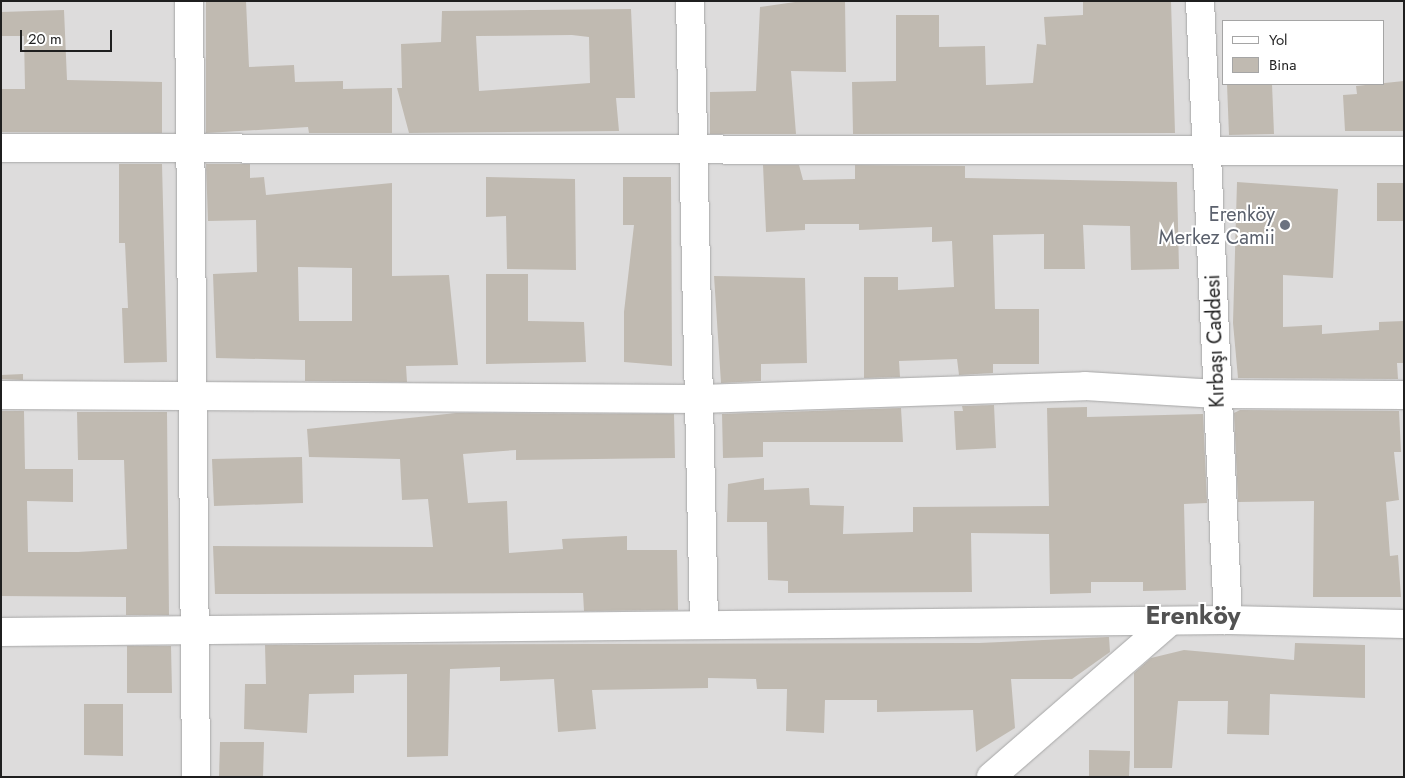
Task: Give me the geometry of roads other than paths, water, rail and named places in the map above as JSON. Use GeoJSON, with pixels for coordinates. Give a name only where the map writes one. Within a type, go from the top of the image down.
{"type":"FeatureCollection","features":[{"type":"Feature","properties":{"kind":"street"},"geometry":{"type":"LineString","coordinates":[[188,1],[195,399],[196,777]]}},
{"type":"Feature","properties":{"kind":"street"},"geometry":{"type":"LineString","coordinates":[[690,1],[704,625]]}},
{"type":"Feature","properties":{"kind":"street","name":"Kırbaşı Caddesi"},"geometry":{"type":"LineString","coordinates":[[1200,1],[1228,620]]}},
{"type":"Feature","properties":{"kind":"street"},"geometry":{"type":"LineString","coordinates":[[1,148],[694,152],[1404,151]]}},
{"type":"Feature","properties":{"kind":"street"},"geometry":{"type":"LineString","coordinates":[[1,395],[195,399],[700,400],[1085,386],[1217,394],[1404,395]]}},
{"type":"Feature","properties":{"kind":"street"},"geometry":{"type":"LineString","coordinates":[[1,632],[1228,620],[1404,624]]}},
{"type":"Feature","properties":{"kind":"street"},"geometry":{"type":"LineString","coordinates":[[991,777],[1169,622]]}},
{"type":"Feature","properties":{"kind":"place","name":"Erenköy Merkez Camii"},"geometry":{"type":"Point","coordinates":[1285,225]}},
{"type":"Feature","properties":{"kind":"district","name":"Erenköy"},"geometry":{"type":"Point","coordinates":[1193,615]}}]}
